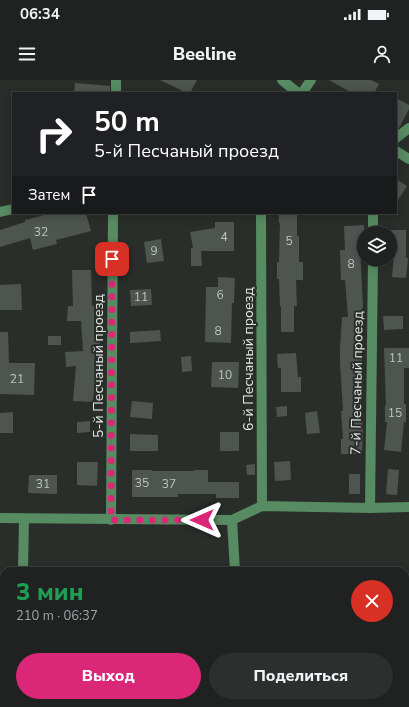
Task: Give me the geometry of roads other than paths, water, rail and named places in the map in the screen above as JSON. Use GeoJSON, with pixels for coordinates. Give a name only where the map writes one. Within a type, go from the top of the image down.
{"type":"FeatureCollection","features":[{"type":"Feature","properties":{"kind":"street"},"geometry":{"type":"LineString","coordinates":[[116,80],[116,92]]}},
{"type":"Feature","properties":{"kind":"street"},"geometry":{"type":"LineString","coordinates":[[282,80],[297,92]]}},
{"type":"Feature","properties":{"kind":"street"},"geometry":{"type":"LineString","coordinates":[[303,92],[311,80]]}},
{"type":"Feature","properties":{"kind":"street"},"geometry":{"type":"LineString","coordinates":[[397,137],[409,128]]}},
{"type":"Feature","properties":{"kind":"street"},"geometry":{"type":"LineString","coordinates":[[397,152],[409,159]]}},
{"type":"Feature","properties":{"kind":"street"},"geometry":{"type":"LineString","coordinates":[[0,212],[12,208]]}},
{"type":"Feature","properties":{"kind":"street","name":"5-й Песчаный проезд"},"geometry":{"type":"LineString","coordinates":[[111,520],[113,214]]}},
{"type":"Feature","properties":{"kind":"street","name":"6-й Песчаный проезд"},"geometry":{"type":"LineString","coordinates":[[261,214],[262,506]]}},
{"type":"Feature","properties":{"kind":"street"},"geometry":{"type":"LineString","coordinates":[[373,214],[373,226]]}},
{"type":"Feature","properties":{"kind":"street","name":"7-й Песчаный проезд"},"geometry":{"type":"LineString","coordinates":[[370,508],[373,266]]}},
{"type":"Feature","properties":{"kind":"street"},"geometry":{"type":"LineString","coordinates":[[0,518],[232,520],[262,506],[370,508],[409,507]]}},
{"type":"Feature","properties":{"kind":"street"},"geometry":{"type":"LineString","coordinates":[[23,567],[24,519]]}},
{"type":"Feature","properties":{"kind":"street"},"geometry":{"type":"LineString","coordinates":[[232,520],[235,567]]}}]}
